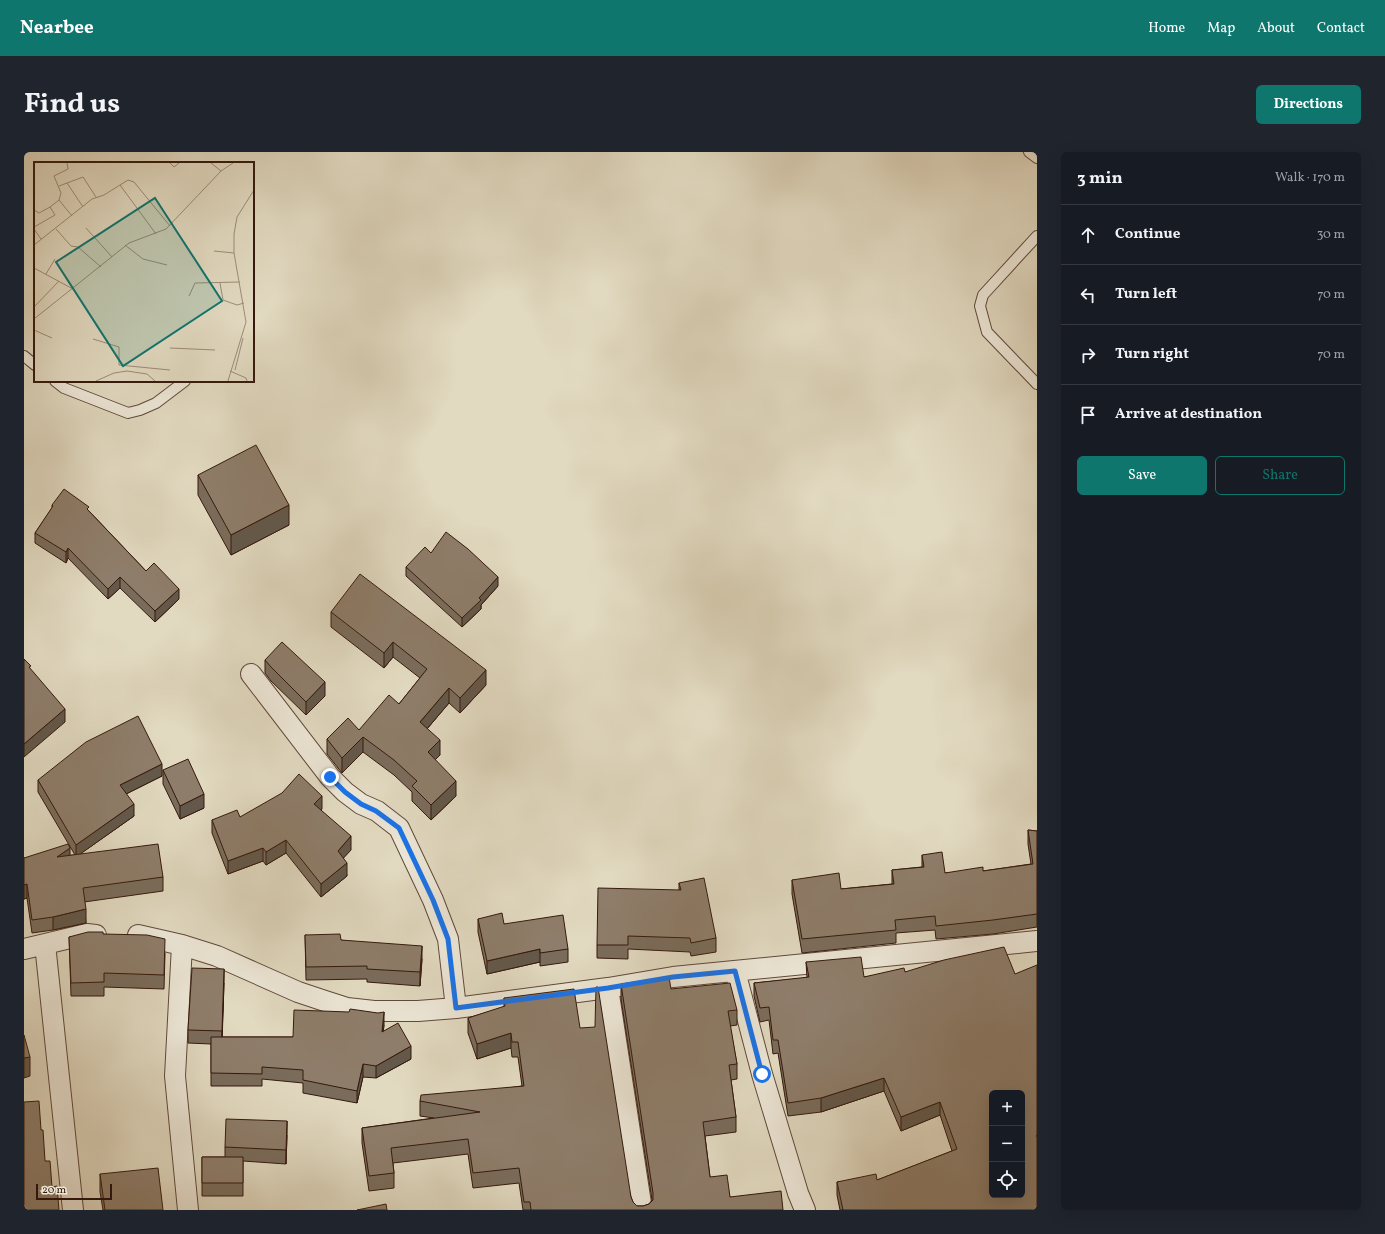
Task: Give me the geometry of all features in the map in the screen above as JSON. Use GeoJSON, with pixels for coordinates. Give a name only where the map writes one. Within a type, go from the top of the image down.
{"type":"FeatureCollection","features":[{"type":"Feature","properties":{"kind":"street"},"geometry":{"type":"LineString","coordinates":[[251,674],[330,777],[345,792],[361,804],[376,811],[399,828],[433,900],[448,939],[456,1008]]}},
{"type":"Feature","properties":{"kind":"street"},"geometry":{"type":"LineString","coordinates":[[24,949],[87,934],[138,935],[182,945],[217,956],[298,992],[347,1008],[374,1011],[418,1011],[456,1008],[608,988],[673,977],[1037,941]]}},
{"type":"Feature","properties":{"kind":"street"},"geometry":{"type":"LineString","coordinates":[[45,944],[73,1210]]}},
{"type":"Feature","properties":{"kind":"street"},"geometry":{"type":"LineString","coordinates":[[182,945],[175,1076],[188,1210]]}},
{"type":"Feature","properties":{"kind":"street"},"geometry":{"type":"LineString","coordinates":[[735,971],[762,1074],[798,1193],[805,1210]]}},
{"type":"Feature","properties":{"kind":"street"},"geometry":{"type":"LineString","coordinates":[[608,988],[642,1210]]}},
{"type":"Feature","properties":{"kind":"lane"},"geometry":{"type":"LineString","coordinates":[[1029,152],[1037,158]]}},
{"type":"Feature","properties":{"kind":"lane"},"geometry":{"type":"LineString","coordinates":[[1037,236],[983,295],[980,306],[987,332],[1037,384]]}},
{"type":"Feature","properties":{"kind":"lane"},"geometry":{"type":"LineString","coordinates":[[24,356],[34,364]]}},
{"type":"Feature","properties":{"kind":"lane"},"geometry":{"type":"LineString","coordinates":[[57,382],[64,388],[128,413],[140,410],[156,403],[184,382]]}},
{"type":"Feature","properties":{"kind":"building"},"geometry":{"type":"Polygon","coordinates":[[[256,445],[289,505],[231,535],[198,475],[256,445]]]}},
{"type":"Feature","properties":{"kind":"building"},"geometry":{"type":"Polygon","coordinates":[[[64,489],[89,507],[87,509],[146,571],[154,563],[179,589],[155,611],[120,577],[108,589],[68,548],[66,552],[35,533],[53,506],[52,505],[64,489]]]}},
{"type":"Feature","properties":{"kind":"building"},"geometry":{"type":"Polygon","coordinates":[[[446,532],[468,549],[498,577],[479,598],[481,600],[462,618],[406,567],[425,547],[431,553],[446,532]]]}},
{"type":"Feature","properties":{"kind":"building"},"geometry":{"type":"Polygon","coordinates":[[[360,574],[486,670],[460,698],[449,688],[420,722],[440,740],[428,752],[456,781],[431,805],[412,786],[417,781],[394,760],[363,737],[342,758],[327,739],[348,718],[359,730],[389,695],[399,704],[427,669],[393,642],[384,653],[331,612],[360,574]]]}},
{"type":"Feature","properties":{"kind":"building"},"geometry":{"type":"Polygon","coordinates":[[[282,642],[325,682],[306,702],[265,660],[282,642]]]}},
{"type":"Feature","properties":{"kind":"building"},"geometry":{"type":"Polygon","coordinates":[[[24,659],[31,666],[29,667],[65,709],[24,744],[24,659]]]}},
{"type":"Feature","properties":{"kind":"building"},"geometry":{"type":"Polygon","coordinates":[[[138,716],[162,764],[120,785],[134,804],[76,845],[38,780],[86,742],[138,716]]]}},
{"type":"Feature","properties":{"kind":"building"},"geometry":{"type":"Polygon","coordinates":[[[188,759],[204,794],[180,806],[163,770],[188,759]]]}},
{"type":"Feature","properties":{"kind":"building"},"geometry":{"type":"Polygon","coordinates":[[[299,774],[322,796],[314,804],[351,836],[338,851],[347,863],[321,884],[286,840],[266,852],[263,848],[228,861],[212,820],[237,810],[240,817],[282,793],[299,774]]]}},
{"type":"Feature","properties":{"kind":"building"},"geometry":{"type":"Polygon","coordinates":[[[1028,830],[1037,831],[1037,914],[936,926],[935,916],[895,920],[896,930],[802,939],[792,880],[839,873],[841,889],[894,884],[892,870],[924,867],[922,855],[942,852],[945,873],[983,867],[983,871],[1033,864],[1028,830]]]}},
{"type":"Feature","properties":{"kind":"building"},"geometry":{"type":"Polygon","coordinates":[[[68,844],[70,848],[57,857],[158,844],[163,877],[83,888],[86,909],[53,917],[32,920],[27,884],[24,885],[24,858],[68,844]]]}},
{"type":"Feature","properties":{"kind":"building"},"geometry":{"type":"Polygon","coordinates":[[[704,878],[716,938],[691,943],[690,938],[628,936],[628,945],[597,945],[598,888],[681,890],[679,883],[704,878]]]}},
{"type":"Feature","properties":{"kind":"building"},"geometry":{"type":"Polygon","coordinates":[[[502,913],[504,924],[563,915],[568,949],[540,953],[540,949],[487,961],[478,919],[502,913]]]}},
{"type":"Feature","properties":{"kind":"building"},"geometry":{"type":"Polygon","coordinates":[[[88,932],[103,932],[103,934],[147,935],[165,939],[164,975],[104,973],[104,982],[71,983],[69,937],[88,932]]]}},
{"type":"Feature","properties":{"kind":"building"},"geometry":{"type":"Polygon","coordinates":[[[340,934],[341,940],[422,946],[420,972],[367,969],[367,966],[306,967],[305,935],[340,934]]]}},
{"type":"Feature","properties":{"kind":"building"},"geometry":{"type":"Polygon","coordinates":[[[1004,947],[1015,974],[1037,965],[1037,1210],[843,1210],[837,1182],[876,1174],[877,1180],[957,1149],[940,1102],[901,1117],[884,1078],[821,1098],[788,1103],[778,1040],[773,1040],[769,1007],[760,1008],[754,983],[809,977],[806,962],[861,957],[864,977],[904,968],[905,972],[944,960],[1004,947]]]}},
{"type":"Feature","properties":{"kind":"building"},"geometry":{"type":"Polygon","coordinates":[[[192,968],[224,969],[222,1031],[188,1030],[192,968]]]}},
{"type":"Feature","properties":{"kind":"building"},"geometry":{"type":"Polygon","coordinates":[[[669,977],[671,989],[730,983],[737,1010],[728,1011],[737,1064],[729,1065],[736,1117],[703,1122],[710,1177],[727,1175],[730,1197],[781,1191],[783,1210],[531,1210],[530,1202],[524,1202],[519,1168],[473,1173],[468,1139],[391,1148],[394,1173],[369,1176],[362,1128],[480,1112],[420,1101],[421,1095],[524,1086],[518,1042],[512,1042],[511,1033],[477,1044],[468,1018],[505,1006],[504,998],[574,989],[580,1028],[595,1027],[596,987],[598,987],[631,1197],[637,1206],[649,1204],[653,1200],[653,1193],[621,984],[669,977]]]}},
{"type":"Feature","properties":{"kind":"building"},"geometry":{"type":"Polygon","coordinates":[[[350,1009],[378,1013],[384,1012],[382,1032],[398,1023],[411,1046],[376,1066],[363,1064],[357,1091],[303,1080],[303,1070],[262,1067],[262,1074],[211,1073],[211,1037],[293,1037],[294,1010],[349,1012],[350,1009]]]}},
{"type":"Feature","properties":{"kind":"building"},"geometry":{"type":"Polygon","coordinates":[[[24,1035],[30,1057],[24,1058],[24,1035]]]}},
{"type":"Feature","properties":{"kind":"building"},"geometry":{"type":"Polygon","coordinates":[[[39,1101],[45,1161],[50,1161],[52,1187],[57,1186],[59,1210],[24,1210],[24,1102],[39,1101]]]}},
{"type":"Feature","properties":{"kind":"building"},"geometry":{"type":"Polygon","coordinates":[[[226,1119],[287,1121],[286,1150],[225,1147],[226,1119]]]}},
{"type":"Feature","properties":{"kind":"building"},"geometry":{"type":"Polygon","coordinates":[[[202,1157],[243,1157],[243,1183],[202,1183],[202,1157]]]}},
{"type":"Feature","properties":{"kind":"building"},"geometry":{"type":"Polygon","coordinates":[[[158,1168],[163,1210],[105,1210],[100,1174],[158,1168]]]}},
{"type":"Feature","properties":{"kind":"building"},"geometry":{"type":"Polygon","coordinates":[[[386,1204],[387,1210],[357,1210],[386,1204]]]}},
{"type":"Feature","properties":{"kind":"route"},"geometry":{"type":"LineString","coordinates":[[330,777],[345,792],[361,804],[376,811],[399,828],[433,900],[448,939],[456,1008],[608,988],[673,977],[735,971],[762,1074]]}}]}
